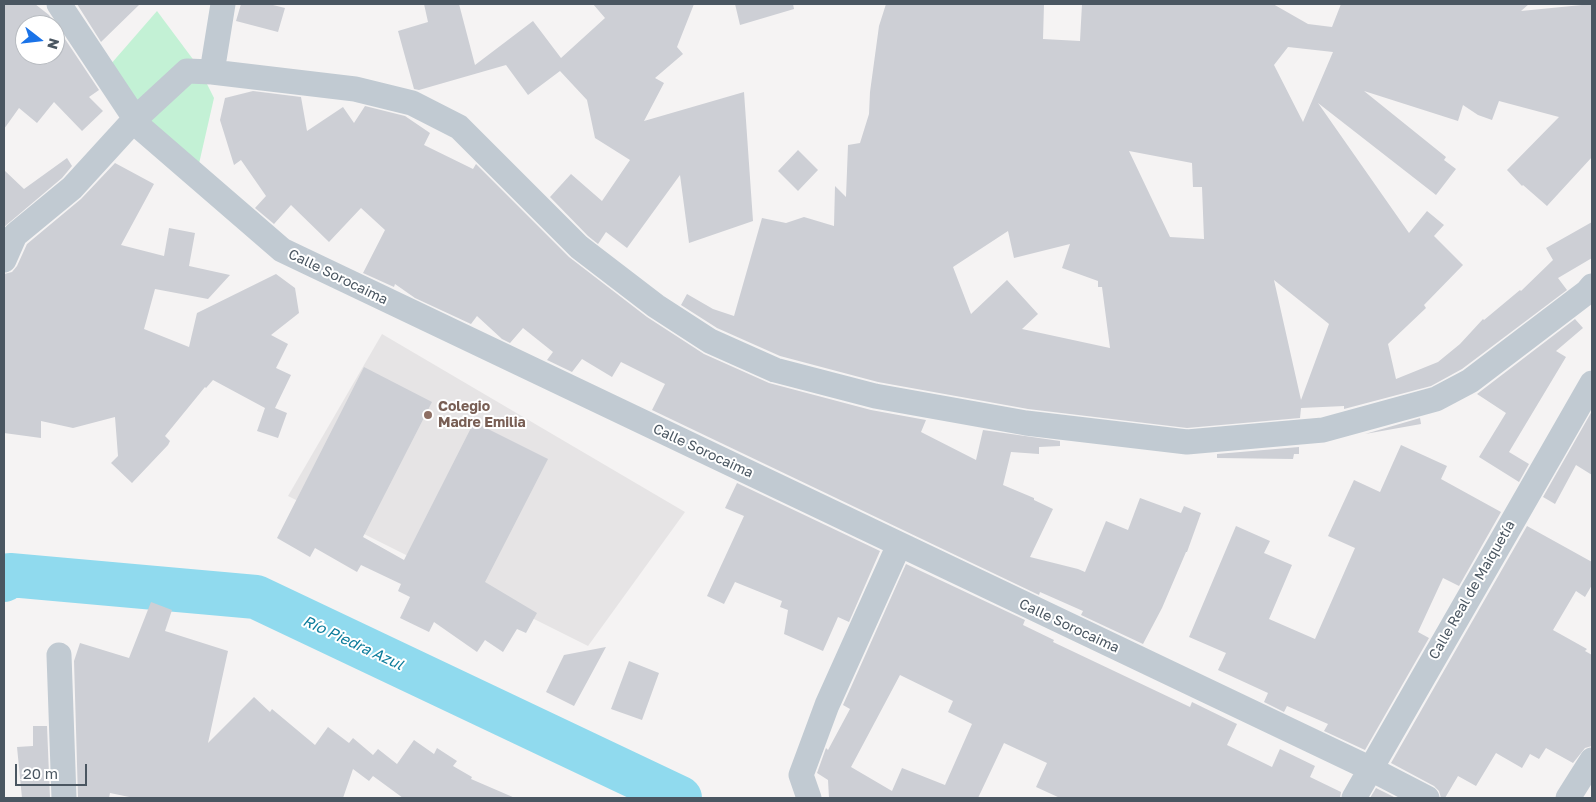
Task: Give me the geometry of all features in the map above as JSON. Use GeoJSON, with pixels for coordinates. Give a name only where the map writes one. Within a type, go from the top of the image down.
{"type":"FeatureCollection","features":[{"type":"Feature","properties":{"kind":"street","name":"Calle Sorocaima"},"geometry":{"type":"LineString","coordinates":[[59,4],[142,129],[282,250],[1370,768],[1427,798]]}},
{"type":"Feature","properties":{"kind":"street"},"geometry":{"type":"LineString","coordinates":[[212,72],[223,4]]}},
{"type":"Feature","properties":{"kind":"street"},"geometry":{"type":"LineString","coordinates":[[4,260],[15,236],[72,188],[135,119],[187,71],[212,72],[355,88],[412,103],[459,127],[579,247],[656,306],[710,342],[774,370],[875,396],[1026,423],[1187,442],[1324,430],[1436,399],[1470,381],[1587,292],[1592,286]]}},
{"type":"Feature","properties":{"kind":"street","name":"Calle Real de Maiquetía"},"geometry":{"type":"LineString","coordinates":[[1354,798],[1592,383]]}},
{"type":"Feature","properties":{"kind":"street"},"geometry":{"type":"LineString","coordinates":[[809,798],[800,774],[827,705],[899,545]]}},
{"type":"Feature","properties":{"kind":"street"},"geometry":{"type":"LineString","coordinates":[[59,655],[64,798]]}},
{"type":"Feature","properties":{"kind":"street"},"geometry":{"type":"LineString","coordinates":[[1568,798],[1592,760]]}},
{"type":"Feature","properties":{"kind":"shaded area","name":"Colegio Madre Emilia"},"geometry":{"type":"Polygon","coordinates":[[[382,334],[685,512],[588,646],[288,496],[382,334]]]}},
{"type":"Feature","properties":{"kind":"green space"},"geometry":{"type":"Polygon","coordinates":[[[157,11],[198,66],[214,98],[198,168],[151,126],[110,65],[157,11]]]}},
{"type":"Feature","properties":{"kind":"building"},"geometry":{"type":"Polygon","coordinates":[[[4,4],[35,4],[49,15],[15,15],[15,65],[65,65],[65,39],[99,90],[89,97],[103,111],[82,131],[54,102],[37,123],[19,108],[4,129],[4,4]]]}},
{"type":"Feature","properties":{"kind":"building"},"geometry":{"type":"Polygon","coordinates":[[[77,4],[140,4],[101,42],[77,4]]]}},
{"type":"Feature","properties":{"kind":"building"},"geometry":{"type":"Polygon","coordinates":[[[241,4],[269,4],[285,8],[278,32],[236,21],[241,4]]]}},
{"type":"Feature","properties":{"kind":"building"},"geometry":{"type":"Polygon","coordinates":[[[424,4],[459,4],[475,65],[533,21],[561,58],[605,18],[593,4],[694,4],[677,47],[683,54],[655,78],[664,83],[644,121],[744,92],[753,221],[689,243],[680,175],[627,248],[606,232],[598,244],[550,197],[571,174],[602,201],[630,160],[595,138],[587,100],[560,71],[528,95],[506,65],[419,90],[414,89],[398,31],[428,22],[424,4]]]}},
{"type":"Feature","properties":{"kind":"building"},"geometry":{"type":"Polygon","coordinates":[[[735,4],[793,4],[794,9],[740,25],[735,4]]]}},
{"type":"Feature","properties":{"kind":"building"},"geometry":{"type":"Polygon","coordinates":[[[886,4],[1044,4],[1043,39],[1080,41],[1082,4],[1273,4],[1308,24],[1332,27],[1341,4],[1529,4],[1521,11],[1592,4],[1592,157],[1547,206],[1522,186],[1507,170],[1559,117],[1499,101],[1492,120],[1478,115],[1463,105],[1458,121],[1364,91],[1446,157],[1444,160],[1456,169],[1436,195],[1318,103],[1409,233],[1427,211],[1444,225],[1434,236],[1463,265],[1424,305],[1426,308],[1388,344],[1396,379],[1438,362],[1460,344],[1483,319],[1521,291],[1553,260],[1546,248],[1592,222],[1592,258],[1558,278],[1567,290],[1462,369],[1431,386],[1344,409],[1344,406],[1301,408],[1300,418],[1187,428],[1028,409],[878,382],[780,356],[717,328],[681,305],[687,294],[713,309],[734,316],[762,218],[786,223],[804,217],[834,226],[835,186],[846,197],[848,145],[860,143],[869,114],[879,26],[886,4]],[[1288,47],[1274,65],[1303,122],[1333,52],[1288,47]],[[1129,151],[1170,237],[1204,239],[1202,187],[1193,187],[1192,163],[1129,151]],[[1008,231],[953,267],[971,314],[1007,280],[1038,314],[1022,329],[1110,348],[1102,287],[1098,287],[1098,281],[1062,268],[1070,244],[1014,258],[1008,231]],[[1274,280],[1301,400],[1329,324],[1274,280]]]}},
{"type":"Feature","properties":{"kind":"building"},"geometry":{"type":"Polygon","coordinates":[[[253,91],[301,97],[307,131],[343,107],[354,123],[365,106],[405,116],[430,133],[424,145],[473,169],[476,164],[569,257],[647,317],[704,354],[769,383],[871,410],[926,420],[921,432],[976,460],[983,430],[1060,441],[1060,446],[1039,447],[1039,454],[1011,452],[1003,485],[1034,498],[1034,500],[1053,509],[1030,557],[1085,572],[1106,521],[1128,530],[1140,498],[1181,513],[1184,506],[1201,513],[1187,552],[1162,608],[1143,644],[1081,615],[1083,611],[1040,592],[1039,595],[652,410],[665,384],[621,362],[612,377],[582,359],[572,372],[547,360],[553,352],[523,328],[510,343],[502,339],[477,316],[471,324],[415,298],[395,284],[394,287],[363,273],[385,230],[361,208],[329,242],[291,205],[274,224],[255,208],[266,196],[241,160],[234,165],[220,120],[225,98],[253,91]]]}},
{"type":"Feature","properties":{"kind":"building"},"geometry":{"type":"Polygon","coordinates":[[[798,150],[818,170],[798,191],[778,171],[798,150]]]}},
{"type":"Feature","properties":{"kind":"building"},"geometry":{"type":"Polygon","coordinates":[[[67,158],[72,166],[62,178],[4,227],[4,170],[24,189],[67,158]]]}},
{"type":"Feature","properties":{"kind":"building"},"geometry":{"type":"Polygon","coordinates":[[[115,163],[154,184],[121,245],[164,256],[169,228],[195,233],[189,266],[230,275],[208,299],[155,289],[144,329],[189,347],[197,313],[276,274],[295,288],[299,313],[271,335],[288,344],[276,368],[291,375],[275,408],[287,413],[278,438],[257,431],[265,408],[213,380],[205,387],[165,436],[170,441],[168,445],[132,483],[111,463],[118,456],[115,417],[73,428],[41,421],[41,438],[4,433],[4,274],[12,272],[17,266],[27,244],[81,199],[115,163]]]}},
{"type":"Feature","properties":{"kind":"building"},"geometry":{"type":"Polygon","coordinates":[[[1575,319],[1583,328],[1556,351],[1566,357],[1509,452],[1529,464],[1519,482],[1479,457],[1506,413],[1477,394],[1575,319]]]}},
{"type":"Feature","properties":{"kind":"building"},"geometry":{"type":"Polygon","coordinates":[[[364,367],[432,402],[363,537],[404,560],[474,422],[548,459],[485,582],[537,613],[526,633],[517,629],[503,652],[485,640],[477,652],[434,622],[429,632],[400,618],[410,597],[398,591],[401,584],[361,565],[357,572],[315,548],[310,557],[277,538],[364,367]]]}},
{"type":"Feature","properties":{"kind":"building"},"geometry":{"type":"Polygon","coordinates":[[[1592,411],[1592,475],[1576,465],[1555,504],[1543,497],[1592,411]]]}},
{"type":"Feature","properties":{"kind":"building"},"geometry":{"type":"Polygon","coordinates":[[[1420,418],[1421,424],[1365,434],[1420,418]]]}},
{"type":"Feature","properties":{"kind":"building"},"geometry":{"type":"Polygon","coordinates":[[[1401,445],[1447,466],[1441,479],[1501,512],[1459,586],[1443,578],[1418,632],[1429,638],[1365,750],[1324,731],[1328,724],[1287,706],[1284,712],[1264,702],[1268,693],[1218,670],[1226,653],[1189,637],[1236,526],[1270,541],[1264,553],[1292,565],[1269,619],[1315,639],[1355,548],[1328,536],[1354,480],[1380,492],[1401,445]]]}},
{"type":"Feature","properties":{"kind":"building"},"geometry":{"type":"Polygon","coordinates":[[[1299,447],[1299,454],[1294,454],[1293,459],[1217,458],[1217,454],[1299,447]]]}},
{"type":"Feature","properties":{"kind":"building"},"geometry":{"type":"Polygon","coordinates":[[[737,483],[880,551],[849,622],[838,617],[823,651],[784,634],[788,610],[780,607],[782,601],[735,582],[724,604],[707,596],[744,516],[725,508],[737,483]]]}},
{"type":"Feature","properties":{"kind":"building"},"geometry":{"type":"Polygon","coordinates":[[[1527,526],[1592,562],[1592,585],[1585,597],[1576,591],[1553,630],[1587,649],[1585,651],[1592,655],[1592,746],[1585,748],[1573,763],[1546,748],[1539,759],[1530,754],[1522,768],[1496,753],[1476,786],[1458,776],[1445,798],[1441,798],[1439,791],[1434,786],[1391,763],[1527,526]]]}},
{"type":"Feature","properties":{"kind":"building"},"geometry":{"type":"Polygon","coordinates":[[[906,564],[1025,620],[1023,625],[1054,640],[1053,642],[1190,707],[1192,702],[1237,724],[1227,745],[1272,767],[1280,749],[1315,766],[1310,777],[1341,792],[1340,798],[1060,798],[1036,787],[1047,763],[1004,743],[978,798],[829,798],[828,780],[817,773],[826,748],[828,750],[850,709],[843,705],[906,564]],[[900,675],[851,767],[892,791],[902,768],[945,785],[972,724],[948,712],[953,701],[900,675]]]}},
{"type":"Feature","properties":{"kind":"building"},"geometry":{"type":"Polygon","coordinates":[[[151,602],[172,610],[165,631],[228,651],[208,743],[254,697],[270,712],[272,709],[315,745],[328,727],[349,743],[353,738],[373,755],[378,749],[397,764],[414,740],[434,754],[437,748],[457,761],[453,766],[472,777],[471,779],[515,798],[403,798],[373,776],[369,781],[353,769],[343,798],[134,798],[110,793],[109,798],[78,798],[74,661],[80,643],[129,658],[151,602]]]}},
{"type":"Feature","properties":{"kind":"building"},"geometry":{"type":"Polygon","coordinates":[[[606,647],[574,706],[546,692],[564,655],[606,647]]]}},
{"type":"Feature","properties":{"kind":"building"},"geometry":{"type":"Polygon","coordinates":[[[629,661],[659,673],[642,720],[611,709],[629,661]]]}},
{"type":"Feature","properties":{"kind":"building"},"geometry":{"type":"Polygon","coordinates":[[[33,726],[47,726],[50,798],[22,798],[17,747],[33,746],[33,726]]]}},
{"type":"Feature","properties":{"kind":"building"},"geometry":{"type":"Polygon","coordinates":[[[1376,788],[1396,798],[1370,798],[1376,788]]]}},
{"type":"Feature","properties":{"kind":"waterway","name":"Río Piedra Azul"},"geometry":{"type":"LineString","coordinates":[[4,580],[10,575],[256,597],[680,798]]}},
{"type":"Feature","properties":{"kind":"place","name":"Colegio Madre Emilia"},"geometry":{"type":"Point","coordinates":[428,415]}}]}
